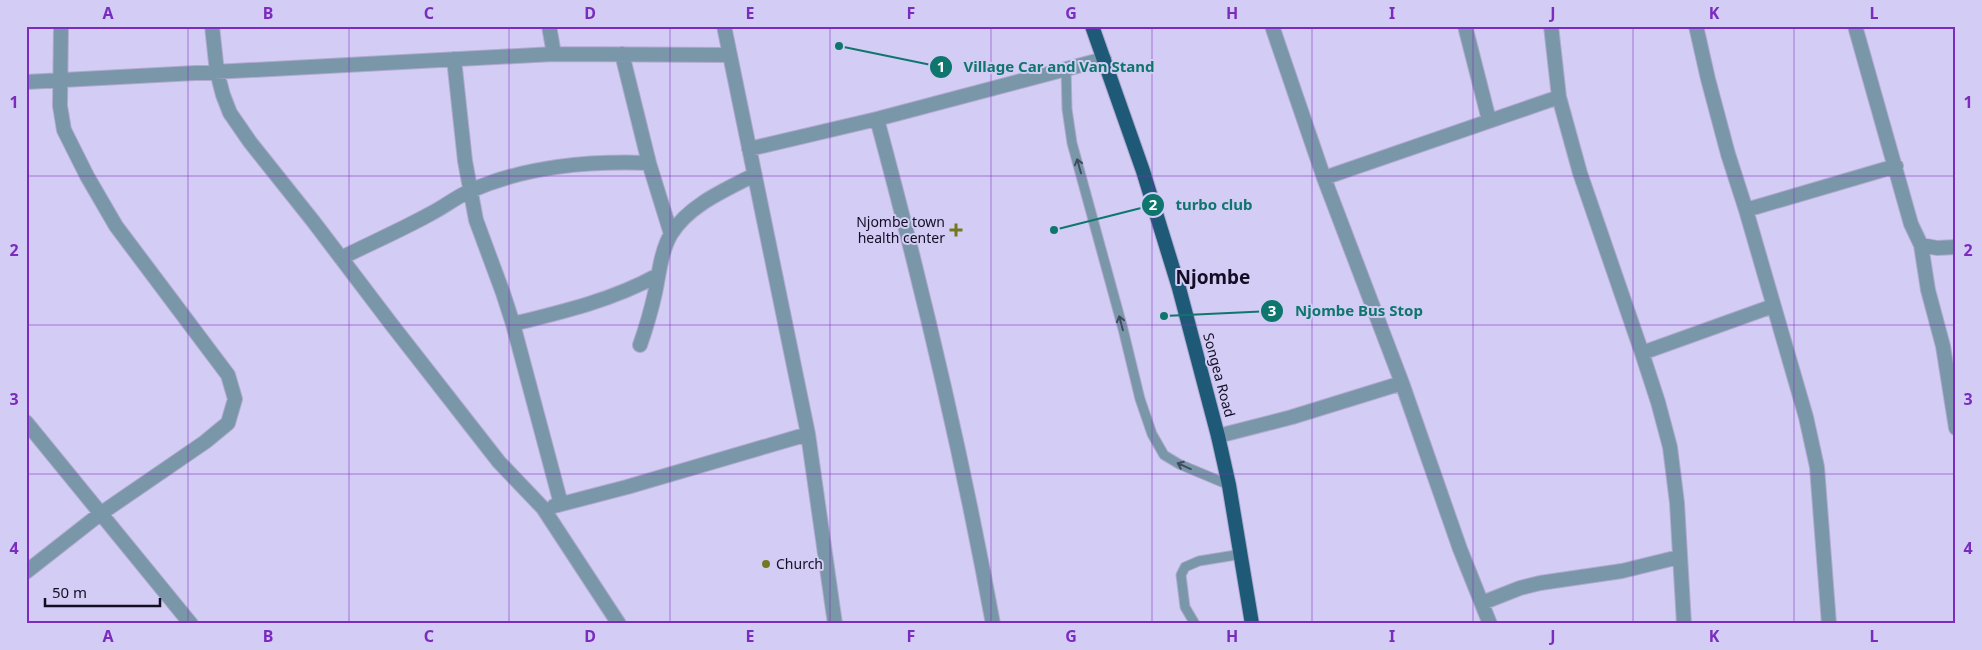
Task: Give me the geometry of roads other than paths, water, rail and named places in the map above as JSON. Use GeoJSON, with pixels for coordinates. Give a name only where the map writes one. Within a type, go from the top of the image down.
{"type":"FeatureCollection","features":[{"type":"Feature","properties":{"kind":"highway","name":"Songea Road"},"geometry":{"type":"LineString","coordinates":[[1092,26],[1143,172],[1179,288],[1229,485],[1242,554],[1252,624]]}},
{"type":"Feature","properties":{"kind":"street"},"geometry":{"type":"LineString","coordinates":[[26,572],[100,514],[206,442],[228,423],[235,399],[228,375],[116,226],[87,176],[64,130],[60,106],[61,26]]}},
{"type":"Feature","properties":{"kind":"street"},"geometry":{"type":"LineString","coordinates":[[212,26],[217,72],[230,113],[250,142],[499,462],[543,508],[619,624]]}},
{"type":"Feature","properties":{"kind":"street"},"geometry":{"type":"LineString","coordinates":[[549,26],[554,54]]}},
{"type":"Feature","properties":{"kind":"street"},"geometry":{"type":"LineString","coordinates":[[724,26],[808,434],[835,624]]}},
{"type":"Feature","properties":{"kind":"street"},"geometry":{"type":"LineString","coordinates":[[1272,26],[1324,178],[1402,383],[1460,549],[1490,624]]}},
{"type":"Feature","properties":{"kind":"street"},"geometry":{"type":"LineString","coordinates":[[1465,26],[1489,120]]}},
{"type":"Feature","properties":{"kind":"street"},"geometry":{"type":"LineString","coordinates":[[1550,26],[1559,97],[1580,173],[1642,353],[1670,447],[1677,503],[1684,624]]}},
{"type":"Feature","properties":{"kind":"street"},"geometry":{"type":"LineString","coordinates":[[1696,26],[1725,145],[1746,210],[1806,417],[1817,467],[1829,624]]}},
{"type":"Feature","properties":{"kind":"street"},"geometry":{"type":"LineString","coordinates":[[1855,26],[1878,113],[1896,166],[1911,224],[1921,245],[1928,290],[1943,346],[1956,428]]}},
{"type":"Feature","properties":{"kind":"street"},"geometry":{"type":"LineString","coordinates":[[26,82],[554,54],[729,54]]}},
{"type":"Feature","properties":{"kind":"street"},"geometry":{"type":"LineString","coordinates":[[622,54],[649,163],[671,234]]}},
{"type":"Feature","properties":{"kind":"street"},"geometry":{"type":"LineString","coordinates":[[749,149],[877,119],[1104,59]]}},
{"type":"Feature","properties":{"kind":"street"},"geometry":{"type":"LineString","coordinates":[[454,60],[470,191],[476,220],[513,324],[561,504]]}},
{"type":"Feature","properties":{"kind":"street"},"geometry":{"type":"LineString","coordinates":[[1324,178],[1559,97]]}},
{"type":"Feature","properties":{"kind":"street"},"geometry":{"type":"LineString","coordinates":[[877,119],[912,250],[973,513],[993,624]]}},
{"type":"Feature","properties":{"kind":"street"},"geometry":{"type":"LineString","coordinates":[[341,258],[431,214],[470,191],[503,180],[566,165],[616,162],[649,163]]}},
{"type":"Feature","properties":{"kind":"street"},"geometry":{"type":"LineString","coordinates":[[1746,210],[1896,166]]}},
{"type":"Feature","properties":{"kind":"street"},"geometry":{"type":"LineString","coordinates":[[640,345],[671,234],[688,215],[712,196],[754,175]]}},
{"type":"Feature","properties":{"kind":"street"},"geometry":{"type":"LineString","coordinates":[[1921,245],[1937,248],[1956,247]]}},
{"type":"Feature","properties":{"kind":"street"},"geometry":{"type":"LineString","coordinates":[[513,324],[607,297],[630,289],[658,275]]}},
{"type":"Feature","properties":{"kind":"street"},"geometry":{"type":"LineString","coordinates":[[1642,353],[1773,306]]}},
{"type":"Feature","properties":{"kind":"street"},"geometry":{"type":"LineString","coordinates":[[1218,436],[1292,417],[1402,383]]}},
{"type":"Feature","properties":{"kind":"street"},"geometry":{"type":"LineString","coordinates":[[26,422],[191,624]]}},
{"type":"Feature","properties":{"kind":"street"},"geometry":{"type":"LineString","coordinates":[[543,508],[627,487],[808,434]]}},
{"type":"Feature","properties":{"kind":"street"},"geometry":{"type":"LineString","coordinates":[[1482,603],[1520,588],[1540,583],[1622,571],[1679,557]]}},
{"type":"Feature","properties":{"kind":"lane"},"geometry":{"type":"LineString","coordinates":[[1066,68],[1067,109],[1072,143],[1123,329],[1140,399],[1152,434],[1164,455],[1178,464],[1229,485]]}},
{"type":"Feature","properties":{"kind":"lane"},"geometry":{"type":"LineString","coordinates":[[1195,624],[1184,607],[1181,575],[1185,567],[1199,560],[1242,554]]}},
{"type":"Feature","properties":{"kind":"place","name":"Village Car and Van Stand"},"geometry":{"type":"Point","coordinates":[839,46]}},
{"type":"Feature","properties":{"kind":"place","name":"Njombe town health center"},"geometry":{"type":"Point","coordinates":[956,230]}},
{"type":"Feature","properties":{"kind":"place","name":"turbo club"},"geometry":{"type":"Point","coordinates":[1054,230]}},
{"type":"Feature","properties":{"kind":"place","name":"Njombe Bus Stop"},"geometry":{"type":"Point","coordinates":[1164,316]}},
{"type":"Feature","properties":{"kind":"place","name":"Church"},"geometry":{"type":"Point","coordinates":[766,564]}},
{"type":"Feature","properties":{"kind":"district","name":"Njombe"},"geometry":{"type":"Point","coordinates":[1213,277]}}]}
